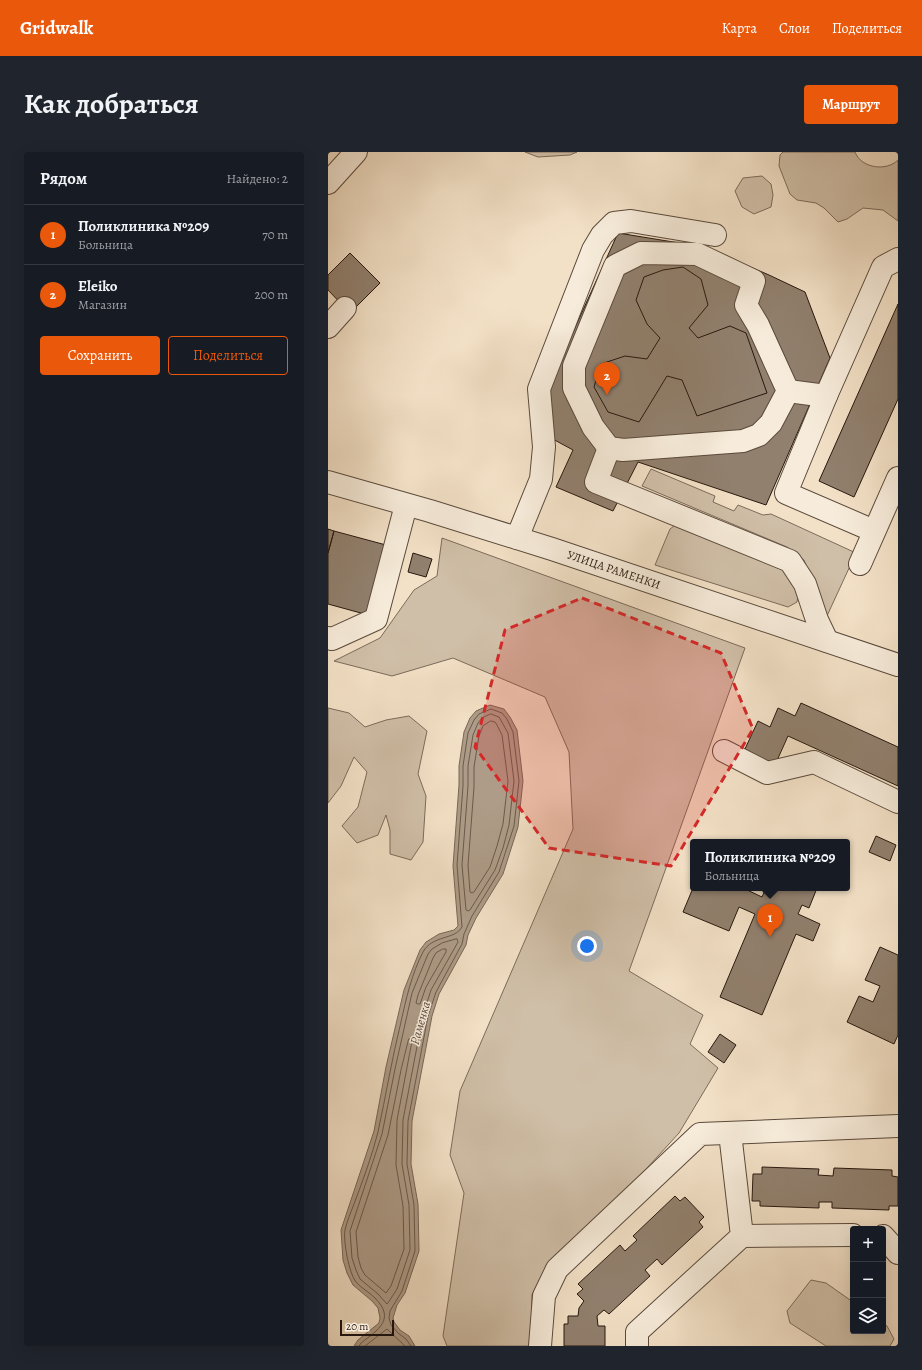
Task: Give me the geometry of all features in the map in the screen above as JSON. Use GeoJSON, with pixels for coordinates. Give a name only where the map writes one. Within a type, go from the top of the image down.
{"type":"FeatureCollection","features":[{"type":"Feature","properties":{"kind":"street"},"geometry":{"type":"LineString","coordinates":[[328,183],[356,152]]}},
{"type":"Feature","properties":{"kind":"street"},"geometry":{"type":"LineString","coordinates":[[517,538],[541,479],[544,447],[539,389],[593,250],[602,235],[614,223],[631,221],[715,235]]}},
{"type":"Feature","properties":{"kind":"street"},"geometry":{"type":"LineString","coordinates":[[641,254],[697,254],[754,281],[746,305],[788,390],[771,423],[759,435],[743,441],[623,450],[609,448],[593,427],[574,388],[574,366],[615,266],[641,254]]}},
{"type":"Feature","properties":{"kind":"street"},"geometry":{"type":"LineString","coordinates":[[874,531],[786,493],[826,396],[883,267],[898,259]]}},
{"type":"Feature","properties":{"kind":"street"},"geometry":{"type":"LineString","coordinates":[[328,327],[346,308]]}},
{"type":"Feature","properties":{"kind":"street"},"geometry":{"type":"LineString","coordinates":[[788,390],[826,396]]}},
{"type":"Feature","properties":{"kind":"street"},"geometry":{"type":"LineString","coordinates":[[609,448],[596,482],[790,561],[805,584],[817,620],[827,640]]}},
{"type":"Feature","properties":{"kind":"street"},"geometry":{"type":"LineString","coordinates":[[860,564],[898,478]]}},
{"type":"Feature","properties":{"kind":"street","name":"УЛИЦА РАМЕНКИ"},"geometry":{"type":"LineString","coordinates":[[328,482],[517,538],[827,640],[898,665]]}},
{"type":"Feature","properties":{"kind":"street"},"geometry":{"type":"LineString","coordinates":[[328,638],[332,639],[376,619],[406,505]]}},
{"type":"Feature","properties":{"kind":"street"},"geometry":{"type":"LineString","coordinates":[[724,751],[767,773],[814,762],[898,802]]}},
{"type":"Feature","properties":{"kind":"street"},"geometry":{"type":"LineString","coordinates":[[540,1346],[544,1296],[557,1269],[700,1134],[898,1126]]}},
{"type":"Feature","properties":{"kind":"street"},"geometry":{"type":"LineString","coordinates":[[730,1133],[742,1236]]}},
{"type":"Feature","properties":{"kind":"street"},"geometry":{"type":"LineString","coordinates":[[637,1346],[637,1332],[742,1236],[850,1235]]}},
{"type":"Feature","properties":{"kind":"street"},"geometry":{"type":"LineString","coordinates":[[886,1239],[898,1253]]}},
{"type":"Feature","properties":{"kind":"highlighted area"},"geometry":{"type":"Polygon","coordinates":[[[582,598],[721,653],[753,729],[671,866],[549,848],[475,747],[505,630],[582,598]]]}},
{"type":"Feature","properties":{"kind":"shaded area"},"geometry":{"type":"Polygon","coordinates":[[[525,152],[577,152],[570,155],[538,157],[525,152]]]}},
{"type":"Feature","properties":{"kind":"shaded area"},"geometry":{"type":"Polygon","coordinates":[[[783,152],[855,152],[863,162],[868,165],[881,167],[893,164],[898,160],[898,221],[883,210],[863,208],[847,219],[838,222],[824,208],[816,203],[797,200],[790,194],[779,166],[780,155],[783,152]]]}},
{"type":"Feature","properties":{"kind":"shaded area"},"geometry":{"type":"Polygon","coordinates":[[[762,176],[771,184],[773,195],[771,207],[754,214],[742,207],[735,191],[743,178],[762,176]]]}},
{"type":"Feature","properties":{"kind":"shaded area"},"geometry":{"type":"Polygon","coordinates":[[[651,469],[715,496],[713,502],[734,511],[738,505],[763,515],[771,514],[856,553],[826,618],[804,560],[787,547],[642,486],[651,469]]]}},
{"type":"Feature","properties":{"kind":"shaded area"},"geometry":{"type":"Polygon","coordinates":[[[678,523],[770,559],[790,576],[798,595],[797,602],[788,607],[655,565],[670,529],[678,523]]]}},
{"type":"Feature","properties":{"kind":"shaded area"},"geometry":{"type":"Polygon","coordinates":[[[442,538],[745,648],[629,971],[703,1015],[690,1044],[718,1068],[679,1133],[532,1294],[531,1346],[447,1346],[443,1336],[464,1193],[450,1155],[460,1091],[573,829],[569,752],[545,697],[453,658],[392,676],[334,661],[380,638],[414,590],[437,576],[442,538]]]}},
{"type":"Feature","properties":{"kind":"shaded area"},"geometry":{"type":"Polygon","coordinates":[[[328,708],[349,713],[365,727],[386,720],[409,716],[427,731],[418,774],[426,796],[423,842],[411,860],[390,854],[390,830],[386,815],[378,835],[357,843],[342,826],[358,807],[367,772],[354,757],[341,786],[328,803],[328,708]]]}},
{"type":"Feature","properties":{"kind":"shaded area"},"geometry":{"type":"Polygon","coordinates":[[[811,1280],[826,1283],[850,1300],[850,1334],[886,1334],[886,1325],[894,1339],[890,1346],[826,1346],[790,1323],[787,1311],[811,1280]]]}},
{"type":"Feature","properties":{"kind":"water","name":"Раменка"},"geometry":{"type":"Polygon","coordinates":[[[490,705],[504,709],[517,730],[523,781],[518,827],[503,874],[476,918],[468,935],[466,945],[439,994],[432,1016],[412,1121],[411,1164],[418,1204],[419,1251],[405,1293],[397,1305],[393,1318],[400,1330],[409,1336],[415,1346],[354,1346],[358,1340],[379,1323],[380,1318],[378,1308],[353,1285],[347,1273],[343,1260],[341,1230],[374,1131],[386,1067],[404,990],[420,950],[426,942],[439,934],[454,930],[458,926],[453,866],[459,766],[464,732],[470,718],[476,711],[490,705]]]}},
{"type":"Feature","properties":{"kind":"building"},"geometry":{"type":"Polygon","coordinates":[[[618,233],[704,247],[805,292],[830,358],[766,505],[638,462],[613,511],[556,487],[573,450],[549,437],[543,398],[618,233]]]}},
{"type":"Feature","properties":{"kind":"building"},"geometry":{"type":"Polygon","coordinates":[[[350,253],[380,283],[350,313],[328,290],[328,275],[350,253]]]}},
{"type":"Feature","properties":{"kind":"building"},"geometry":{"type":"Polygon","coordinates":[[[683,267],[701,279],[708,305],[689,328],[698,338],[730,326],[746,333],[767,393],[697,416],[682,380],[667,376],[639,422],[608,412],[594,387],[601,364],[625,356],[647,359],[660,338],[647,324],[636,300],[644,277],[663,270],[683,267]]]}},
{"type":"Feature","properties":{"kind":"building"},"geometry":{"type":"Polygon","coordinates":[[[898,304],[898,399],[854,497],[819,481],[898,304]]]}},
{"type":"Feature","properties":{"kind":"building"},"geometry":{"type":"Polygon","coordinates":[[[328,529],[334,531],[328,553],[328,529]]]}},
{"type":"Feature","properties":{"kind":"building"},"geometry":{"type":"Polygon","coordinates":[[[334,531],[386,545],[368,615],[328,604],[328,553],[334,531]]]}},
{"type":"Feature","properties":{"kind":"building"},"geometry":{"type":"Polygon","coordinates":[[[413,553],[432,559],[426,577],[408,572],[413,553]]]}},
{"type":"Feature","properties":{"kind":"building"},"geometry":{"type":"Polygon","coordinates":[[[801,703],[898,747],[898,786],[788,736],[775,765],[744,751],[758,721],[770,727],[778,708],[795,716],[801,703]]]}},
{"type":"Feature","properties":{"kind":"building"},"geometry":{"type":"Polygon","coordinates":[[[876,836],[896,845],[890,861],[869,852],[876,836]]]}},
{"type":"Feature","properties":{"kind":"building"},"geometry":{"type":"Polygon","coordinates":[[[692,891],[749,891],[762,897],[765,891],[816,891],[809,908],[802,905],[798,914],[820,924],[813,941],[796,934],[762,1015],[720,997],[755,914],[739,907],[729,931],[683,912],[692,891]]]}},
{"type":"Feature","properties":{"kind":"building"},"geometry":{"type":"Polygon","coordinates":[[[880,947],[898,955],[898,1035],[894,1044],[847,1022],[859,996],[873,1002],[880,986],[865,980],[880,947]]]}},
{"type":"Feature","properties":{"kind":"building"},"geometry":{"type":"Polygon","coordinates":[[[720,1034],[736,1045],[724,1063],[708,1052],[720,1034]]]}},
{"type":"Feature","properties":{"kind":"building"},"geometry":{"type":"Polygon","coordinates":[[[762,1167],[819,1169],[818,1175],[833,1176],[834,1168],[892,1170],[892,1176],[898,1177],[898,1206],[889,1206],[889,1210],[832,1208],[832,1202],[819,1202],[819,1208],[760,1206],[760,1201],[752,1201],[753,1174],[762,1174],[762,1167]]]}},
{"type":"Feature","properties":{"kind":"building"},"geometry":{"type":"Polygon","coordinates":[[[675,1196],[680,1201],[685,1197],[704,1217],[699,1222],[703,1227],[662,1265],[657,1259],[645,1270],[650,1276],[609,1314],[604,1310],[597,1316],[598,1326],[605,1326],[605,1346],[564,1346],[564,1324],[568,1324],[568,1316],[578,1316],[579,1308],[584,1301],[577,1294],[583,1289],[578,1284],[620,1245],[625,1251],[637,1240],[633,1236],[675,1196]]]}},
{"type":"Feature","properties":{"kind":"place","name":"Eleiko"},"geometry":{"type":"Point","coordinates":[607,395]}},
{"type":"Feature","properties":{"kind":"place","name":"Поликлиника №209"},"geometry":{"type":"Point","coordinates":[770,937]}}]}
